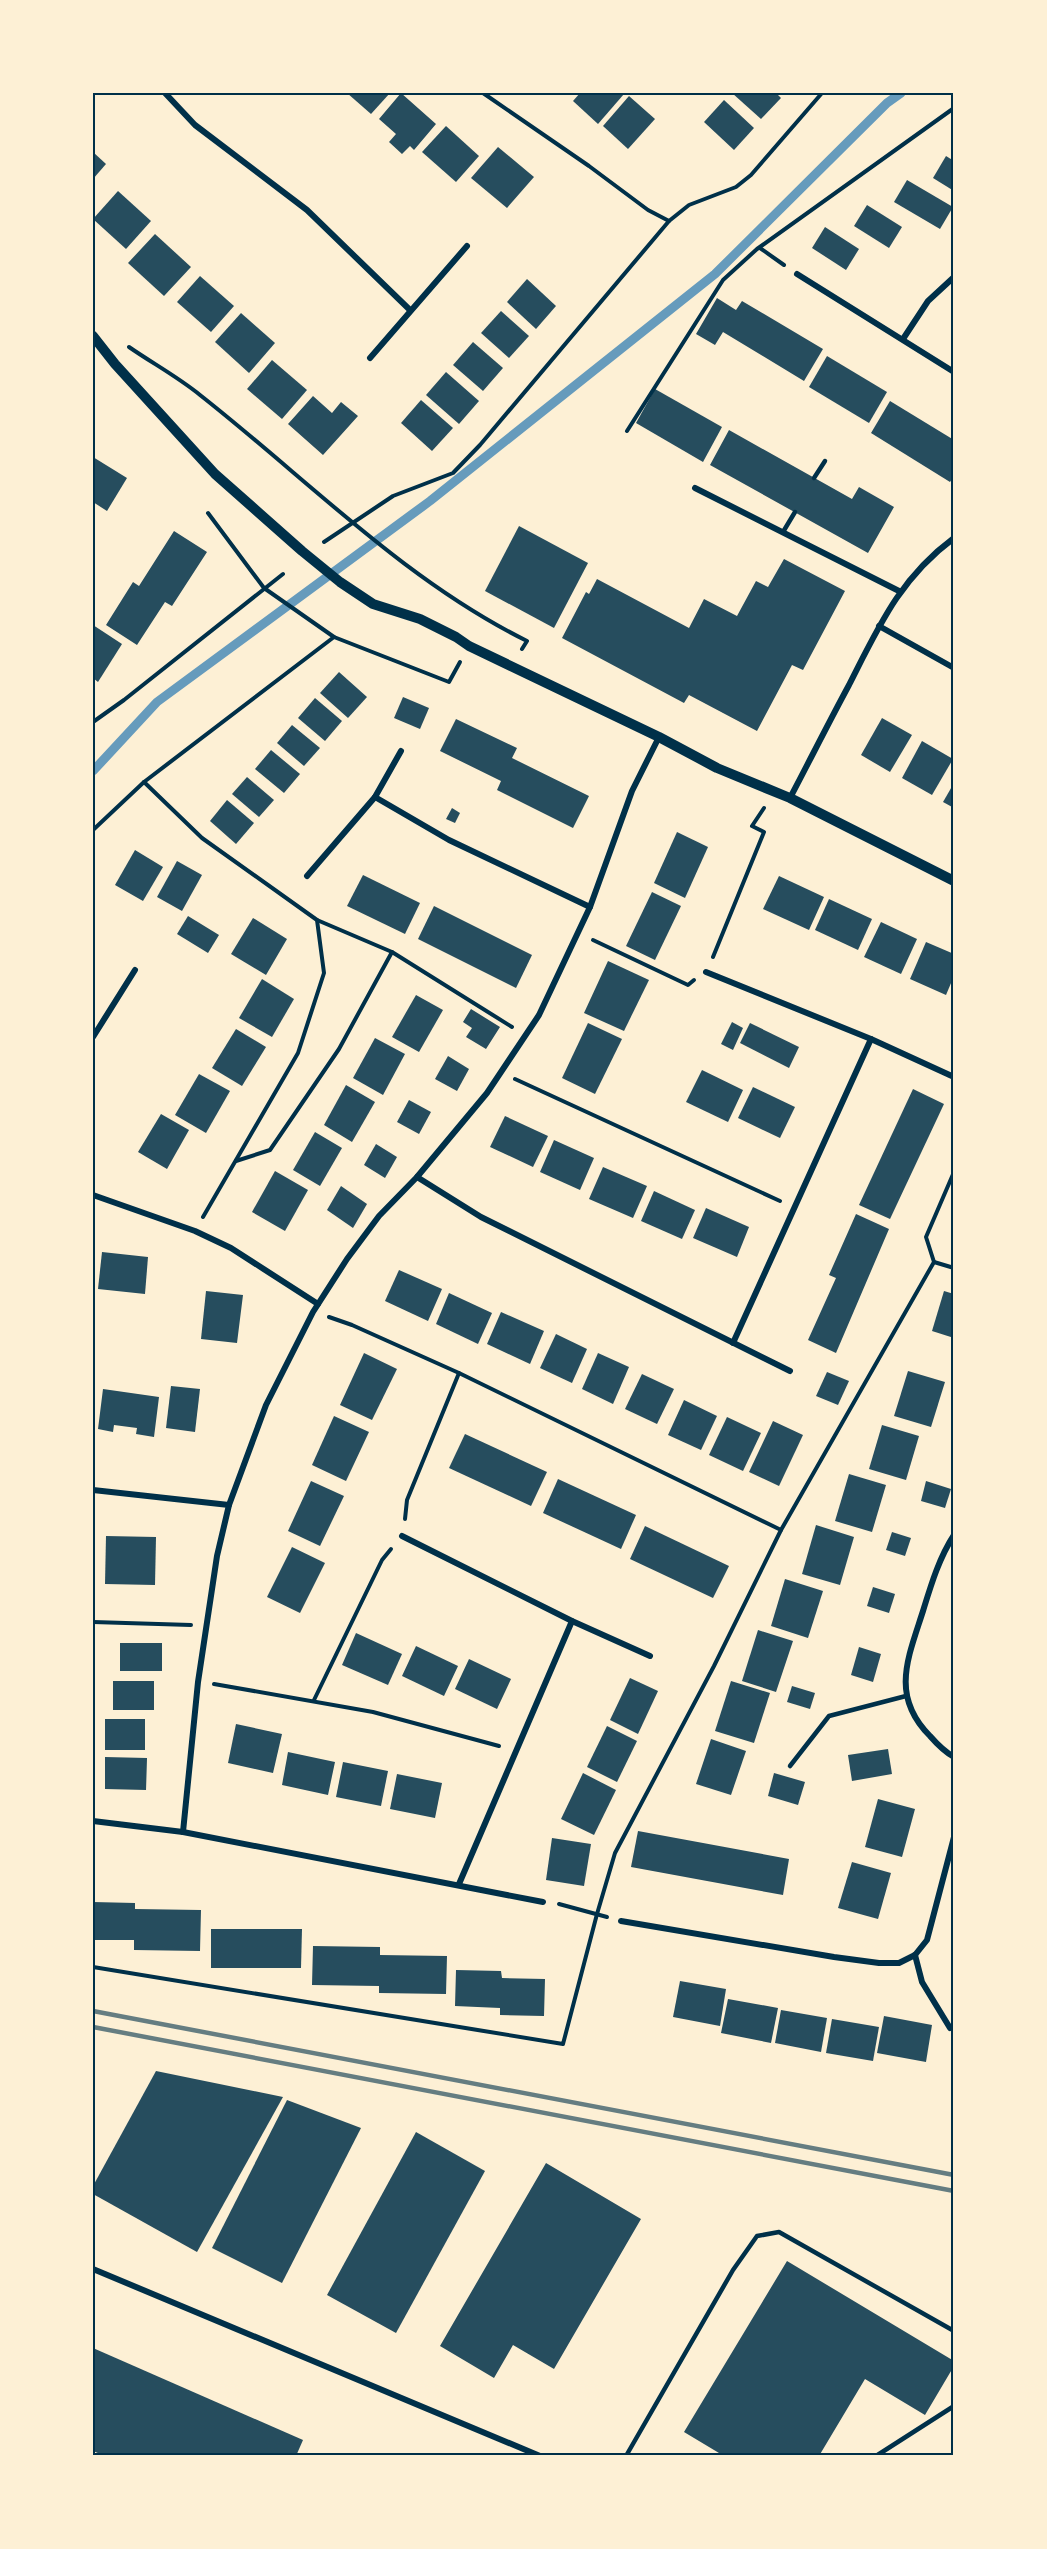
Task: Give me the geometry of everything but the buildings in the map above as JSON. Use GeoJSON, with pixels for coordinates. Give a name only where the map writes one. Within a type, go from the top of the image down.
{"type":"FeatureCollection","features":[{"type":"Feature","properties":{"kind":"street"},"geometry":{"type":"LineString","coordinates":[[165,93],[195,125],[307,210],[410,310]]}},
{"type":"Feature","properties":{"kind":"street"},"geometry":{"type":"LineString","coordinates":[[370,357],[467,246]]}},
{"type":"Feature","properties":{"kind":"street"},"geometry":{"type":"LineString","coordinates":[[797,274],[954,372]]}},
{"type":"Feature","properties":{"kind":"street"},"geometry":{"type":"LineString","coordinates":[[903,339],[928,301],[954,278]]}},
{"type":"Feature","properties":{"kind":"street"},"geometry":{"type":"LineString","coordinates":[[93,336],[115,364],[215,474],[267,522],[340,582],[373,604],[420,619],[469,646],[659,737],[717,768],[790,798],[954,881]]}},
{"type":"Feature","properties":{"kind":"street"},"geometry":{"type":"LineString","coordinates":[[695,488],[899,591]]}},
{"type":"Feature","properties":{"kind":"street"},"geometry":{"type":"LineString","coordinates":[[790,798],[899,591],[930,556],[954,538]]}},
{"type":"Feature","properties":{"kind":"street"},"geometry":{"type":"LineString","coordinates":[[879,626],[954,668]]}},
{"type":"Feature","properties":{"kind":"street"},"geometry":{"type":"LineString","coordinates":[[183,1832],[198,1682],[217,1556],[229,1504],[266,1405],[313,1312],[347,1259],[379,1216],[417,1177],[487,1093],[539,1015],[579,933],[632,791],[659,737]]}},
{"type":"Feature","properties":{"kind":"street"},"geometry":{"type":"LineString","coordinates":[[307,876],[375,797],[400,751]]}},
{"type":"Feature","properties":{"kind":"street"},"geometry":{"type":"LineString","coordinates":[[375,797],[449,840],[590,907]]}},
{"type":"Feature","properties":{"kind":"street"},"geometry":{"type":"LineString","coordinates":[[93,1037],[135,970]]}},
{"type":"Feature","properties":{"kind":"street"},"geometry":{"type":"LineString","coordinates":[[706,972],[871,1039],[954,1077]]}},
{"type":"Feature","properties":{"kind":"street"},"geometry":{"type":"LineString","coordinates":[[733,1343],[871,1039]]}},
{"type":"Feature","properties":{"kind":"street"},"geometry":{"type":"LineString","coordinates":[[417,1177],[481,1217],[790,1371]]}},
{"type":"Feature","properties":{"kind":"street"},"geometry":{"type":"LineString","coordinates":[[93,1195],[195,1231],[231,1248],[318,1304]]}},
{"type":"Feature","properties":{"kind":"street"},"geometry":{"type":"LineString","coordinates":[[93,1490],[229,1504]]}},
{"type":"Feature","properties":{"kind":"street"},"geometry":{"type":"LineString","coordinates":[[954,1535],[936,1570],[910,1653],[904,1682],[906,1696],[919,1725],[954,1757]]}},
{"type":"Feature","properties":{"kind":"street"},"geometry":{"type":"LineString","coordinates":[[402,1536],[572,1621],[650,1656]]}},
{"type":"Feature","properties":{"kind":"street"},"geometry":{"type":"LineString","coordinates":[[459,1884],[572,1621]]}},
{"type":"Feature","properties":{"kind":"street"},"geometry":{"type":"LineString","coordinates":[[93,1821],[183,1832],[543,1902]]}},
{"type":"Feature","properties":{"kind":"street"},"geometry":{"type":"LineString","coordinates":[[621,1920],[879,1963],[899,1963],[915,1955],[927,1940],[954,1837]]}},
{"type":"Feature","properties":{"kind":"street"},"geometry":{"type":"LineString","coordinates":[[915,1955],[922,1982],[950,2028]]}},
{"type":"Feature","properties":{"kind":"street"},"geometry":{"type":"LineString","coordinates":[[93,2269],[540,2456]]}},
{"type":"Feature","properties":{"kind":"lane"},"geometry":{"type":"LineString","coordinates":[[814,478],[825,460]]}},
{"type":"Feature","properties":{"kind":"lane"},"geometry":{"type":"LineString","coordinates":[[783,532],[795,512]]}},
{"type":"Feature","properties":{"kind":"lane"},"geometry":{"type":"LineString","coordinates":[[790,1766],[829,1716],[906,1696]]}},
{"type":"Feature","properties":{"kind":"lane"},"geometry":{"type":"LineString","coordinates":[[626,2456],[734,2270],[757,2236],[779,2232],[954,2331]]}},
{"type":"Feature","properties":{"kind":"lane"},"geometry":{"type":"LineString","coordinates":[[876,2456],[954,2406]]}},
{"type":"Feature","properties":{"kind":"path"},"geometry":{"type":"LineString","coordinates":[[483,93],[648,210],[669,221]]}},
{"type":"Feature","properties":{"kind":"path"},"geometry":{"type":"LineString","coordinates":[[324,542],[393,496],[453,473],[480,445],[669,221],[689,205],[736,187],[751,175],[822,93]]}},
{"type":"Feature","properties":{"kind":"path"},"geometry":{"type":"LineString","coordinates":[[627,431],[723,280],[759,248],[954,108]]}},
{"type":"Feature","properties":{"kind":"path"},"geometry":{"type":"LineString","coordinates":[[759,248],[797,274]]}},
{"type":"Feature","properties":{"kind":"path"},"geometry":{"type":"LineString","coordinates":[[122,342],[199,393],[354,522],[456,602],[526,641],[512,667]]}},
{"type":"Feature","properties":{"kind":"path"},"geometry":{"type":"LineString","coordinates":[[208,513],[264,588],[334,637],[449,682],[469,646]]}},
{"type":"Feature","properties":{"kind":"path"},"geometry":{"type":"LineString","coordinates":[[93,722],[283,574]]}},
{"type":"Feature","properties":{"kind":"path"},"geometry":{"type":"LineString","coordinates":[[93,830],[144,782],[334,637]]}},
{"type":"Feature","properties":{"kind":"path"},"geometry":{"type":"LineString","coordinates":[[144,782],[202,838],[316,920],[392,952],[525,1036]]}},
{"type":"Feature","properties":{"kind":"path"},"geometry":{"type":"LineString","coordinates":[[579,933],[688,984],[706,972],[764,832],[752,826],[774,792]]}},
{"type":"Feature","properties":{"kind":"path"},"geometry":{"type":"LineString","coordinates":[[195,1231],[298,1053],[324,974],[316,920]]}},
{"type":"Feature","properties":{"kind":"path"},"geometry":{"type":"LineString","coordinates":[[235,1161],[270,1150],[339,1049],[392,952]]}},
{"type":"Feature","properties":{"kind":"path"},"geometry":{"type":"LineString","coordinates":[[500,1072],[794,1208]]}},
{"type":"Feature","properties":{"kind":"path"},"geometry":{"type":"LineString","coordinates":[[93,1967],[563,2044],[615,1853],[714,1666],[781,1530],[934,1262],[926,1237],[954,1172]]}},
{"type":"Feature","properties":{"kind":"path"},"geometry":{"type":"LineString","coordinates":[[934,1262],[954,1268]]}},
{"type":"Feature","properties":{"kind":"path"},"geometry":{"type":"LineString","coordinates":[[313,1312],[352,1325],[459,1373],[781,1530]]}},
{"type":"Feature","properties":{"kind":"path"},"geometry":{"type":"LineString","coordinates":[[93,1622],[207,1625]]}},
{"type":"Feature","properties":{"kind":"path"},"geometry":{"type":"LineString","coordinates":[[198,1682],[373,1712],[516,1751]]}},
{"type":"Feature","properties":{"kind":"path"},"geometry":{"type":"LineString","coordinates":[[543,1902],[621,1920]]}},
{"type":"Feature","properties":{"kind":"waterway"},"geometry":{"type":"LineString","coordinates":[[93,771],[157,702],[430,501],[715,274],[887,103],[901,93]]}},
{"type":"Feature","properties":{"kind":"railway"},"geometry":{"type":"LineString","coordinates":[[93,2011],[954,2175]]}},
{"type":"Feature","properties":{"kind":"railway"},"geometry":{"type":"LineString","coordinates":[[93,2027],[954,2191]]}}]}
